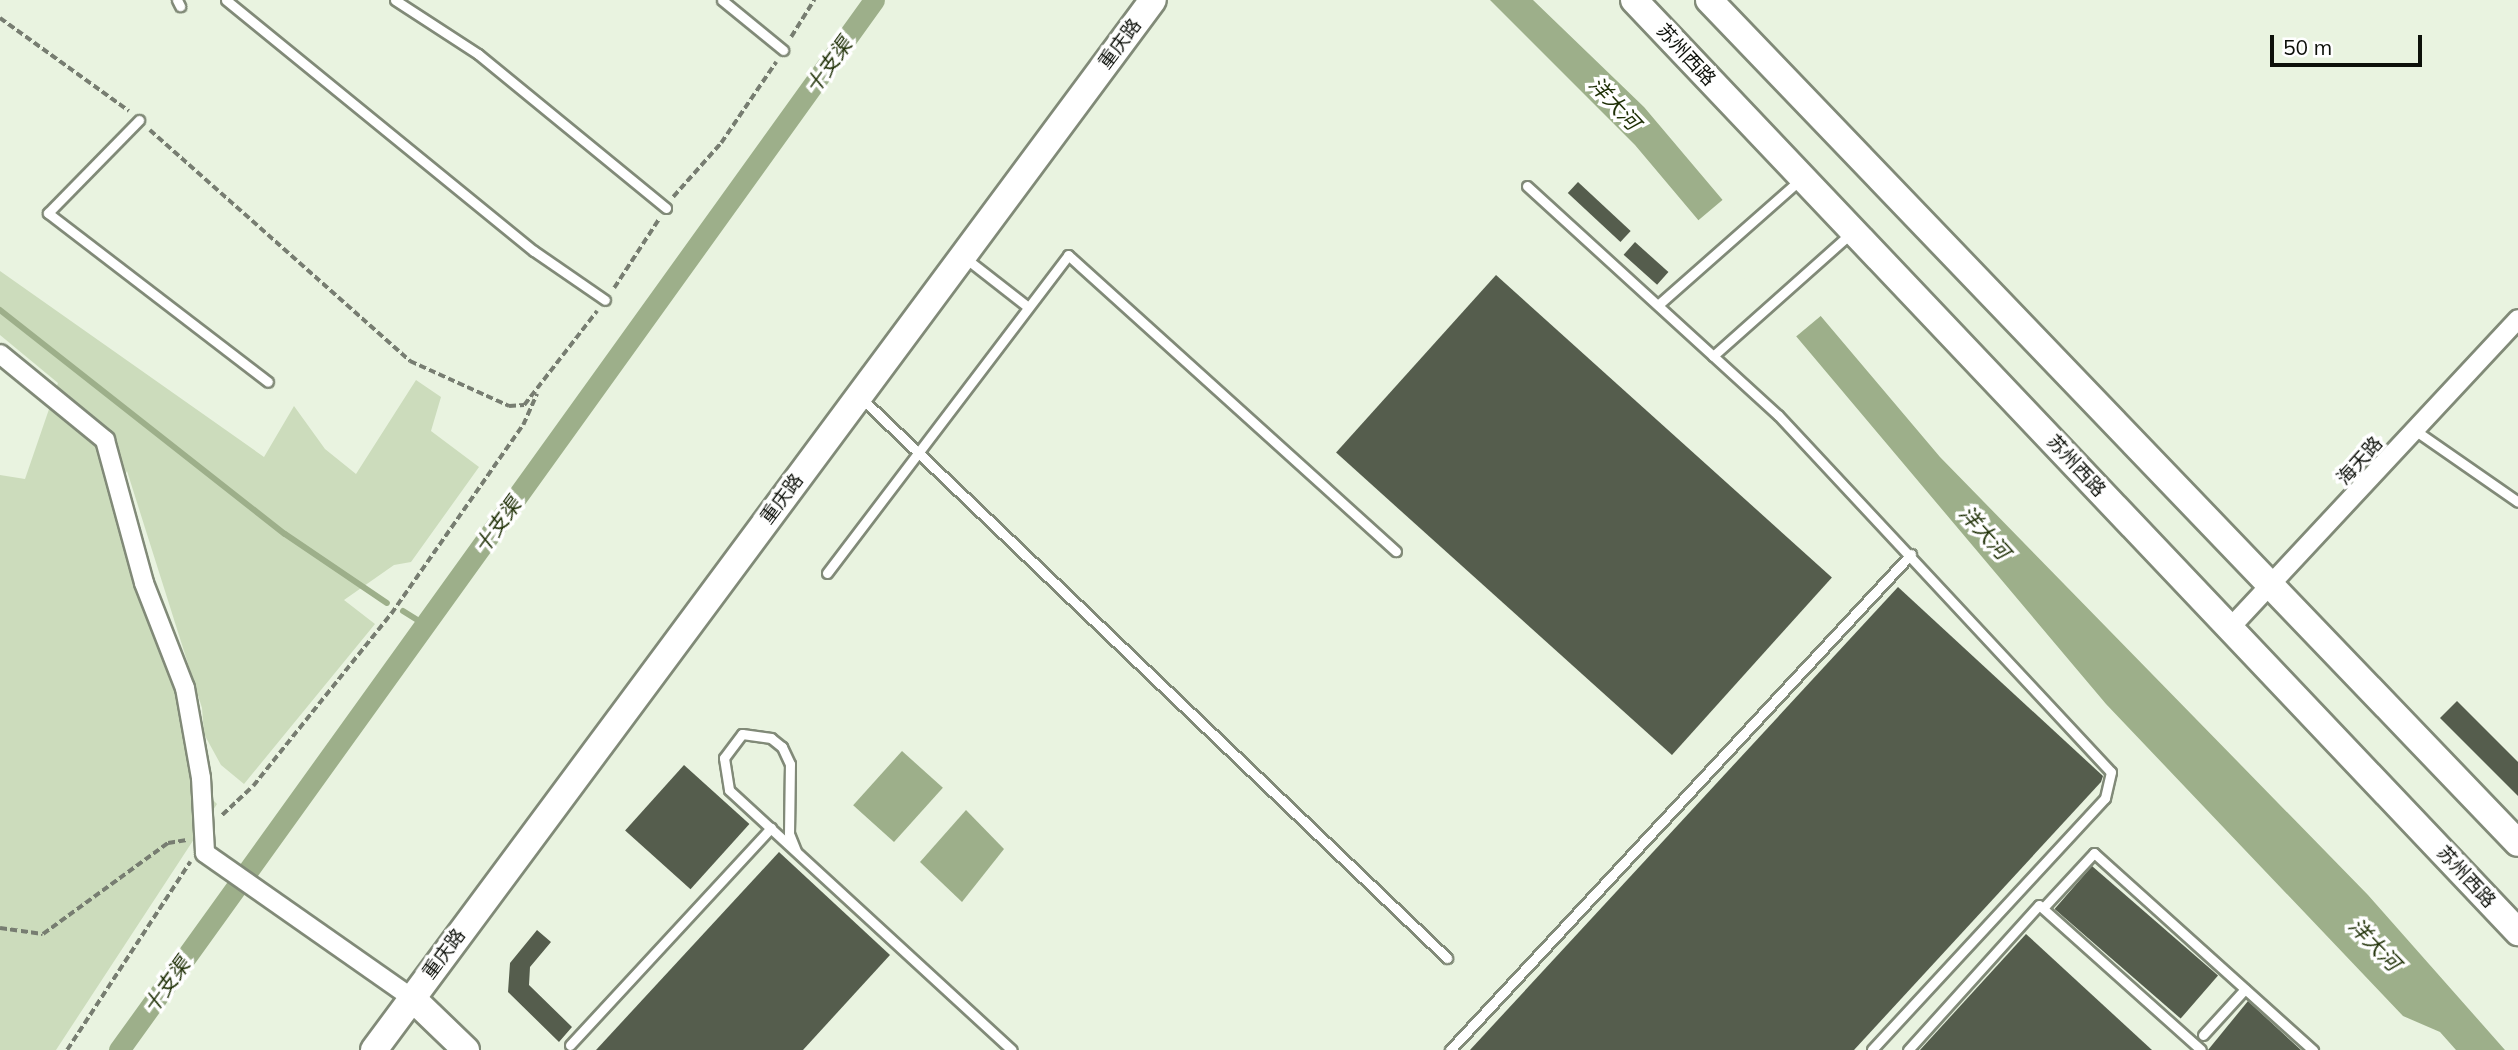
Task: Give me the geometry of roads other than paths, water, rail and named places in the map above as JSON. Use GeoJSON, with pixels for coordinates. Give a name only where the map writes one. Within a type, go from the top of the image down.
{"type":"FeatureCollection","features":[{"type":"Feature","properties":{"kind":"main road","name":"重庆路"},"geometry":{"type":"LineString","coordinates":[[374,1050],[1153,0]]}},
{"type":"Feature","properties":{"kind":"main road","name":"苏州西路"},"geometry":{"type":"LineString","coordinates":[[1634,0],[1847,237],[2230,628],[2518,932]]}},
{"type":"Feature","properties":{"kind":"main road"},"geometry":{"type":"LineString","coordinates":[[1709,0],[2518,843]]}},
{"type":"Feature","properties":{"kind":"main road"},"geometry":{"type":"LineString","coordinates":[[412,998],[466,1050]]}},
{"type":"Feature","properties":{"kind":"street","name":"海天路"},"geometry":{"type":"LineString","coordinates":[[2230,628],[2272,587],[2518,319]]}},
{"type":"Feature","properties":{"kind":"street"},"geometry":{"type":"LineString","coordinates":[[0,354],[105,440],[144,583],[185,688],[205,853],[412,998]]}},
{"type":"Feature","properties":{"kind":"lane"},"geometry":{"type":"LineString","coordinates":[[226,0],[534,251],[606,300]]}},
{"type":"Feature","properties":{"kind":"lane"},"geometry":{"type":"LineString","coordinates":[[396,0],[478,54],[666,208]]}},
{"type":"Feature","properties":{"kind":"lane"},"geometry":{"type":"LineString","coordinates":[[722,0],[783,50]]}},
{"type":"Feature","properties":{"kind":"lane"},"geometry":{"type":"LineString","coordinates":[[139,120],[48,213],[268,382]]}},
{"type":"Feature","properties":{"kind":"lane"},"geometry":{"type":"LineString","coordinates":[[1658,306],[1798,182]]}},
{"type":"Feature","properties":{"kind":"lane"},"geometry":{"type":"LineString","coordinates":[[1527,186],[1713,356],[1911,554],[2104,761],[2112,779],[2105,798],[1872,1050]]}},
{"type":"Feature","properties":{"kind":"lane"},"geometry":{"type":"LineString","coordinates":[[1713,356],[1847,237]]}},
{"type":"Feature","properties":{"kind":"lane"},"geometry":{"type":"LineString","coordinates":[[827,573],[1068,255],[1396,551]]}},
{"type":"Feature","properties":{"kind":"lane"},"geometry":{"type":"LineString","coordinates":[[962,256],[1028,306]]}},
{"type":"Feature","properties":{"kind":"lane"},"geometry":{"type":"LineString","coordinates":[[859,396],[1447,958]]}},
{"type":"Feature","properties":{"kind":"lane"},"geometry":{"type":"LineString","coordinates":[[2416,430],[2518,502]]}},
{"type":"Feature","properties":{"kind":"lane"},"geometry":{"type":"LineString","coordinates":[[1450,1050],[1911,554]]}},
{"type":"Feature","properties":{"kind":"lane"},"geometry":{"type":"LineString","coordinates":[[796,851],[789,834],[790,764],[782,747],[771,738],[742,734],[730,743],[723,778],[771,828],[1012,1050]]}},
{"type":"Feature","properties":{"kind":"lane"},"geometry":{"type":"LineString","coordinates":[[570,1045],[771,828]]}},
{"type":"Feature","properties":{"kind":"lane"},"geometry":{"type":"LineString","coordinates":[[2043,908],[2095,853],[2314,1050]]}},
{"type":"Feature","properties":{"kind":"lane"},"geometry":{"type":"LineString","coordinates":[[1908,1050],[2039,905],[2201,1050]]}},
{"type":"Feature","properties":{"kind":"lane"},"geometry":{"type":"LineString","coordinates":[[2203,1035],[2245,989]]}},
{"type":"Feature","properties":{"kind":"water","name":"洋大河"},"geometry":{"type":"Polygon","coordinates":[[[1490,0],[1533,0],[1644,107],[1940,457],[2368,895],[2505,1050],[2456,1050],[2440,1032],[2403,1016],[2106,704],[1635,145],[1490,0]]]}},
{"type":"Feature","properties":{"kind":"water"},"geometry":{"type":"Polygon","coordinates":[[[902,751],[943,788],[894,842],[853,805],[902,751]]]}},
{"type":"Feature","properties":{"kind":"water"},"geometry":{"type":"Polygon","coordinates":[[[966,810],[1004,849],[962,902],[920,862],[966,810]]]}},
{"type":"Feature","properties":{"kind":"waterway","name":"十支渠"},"geometry":{"type":"LineString","coordinates":[[119,1050],[874,0]]}},
{"type":"Feature","properties":{"kind":"waterway"},"geometry":{"type":"LineString","coordinates":[[0,310],[285,534],[387,603]]}},
{"type":"Feature","properties":{"kind":"waterway"},"geometry":{"type":"LineString","coordinates":[[403,611],[425,625]]}}]}
